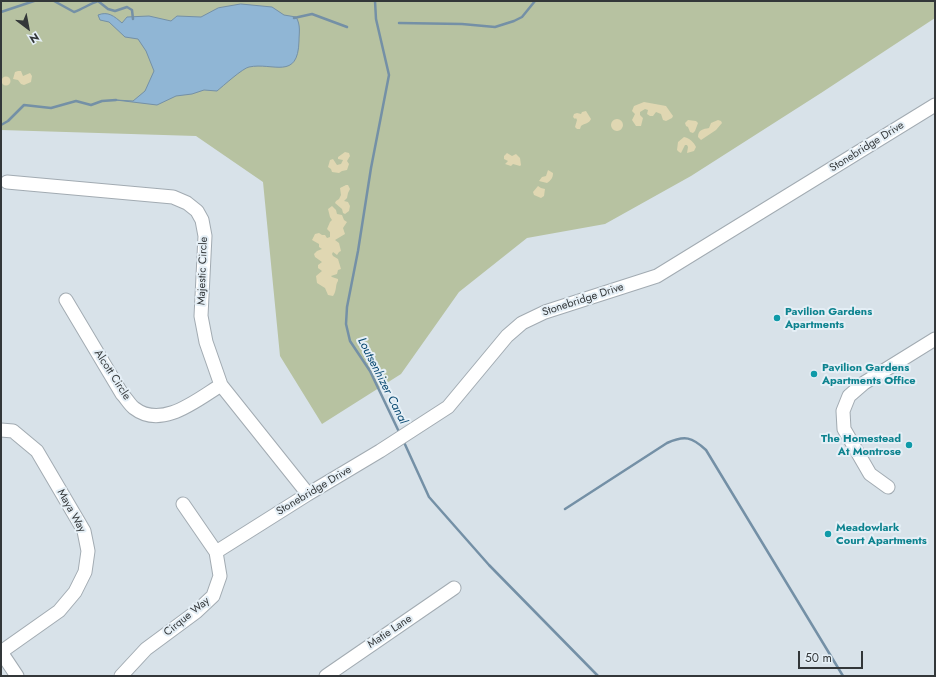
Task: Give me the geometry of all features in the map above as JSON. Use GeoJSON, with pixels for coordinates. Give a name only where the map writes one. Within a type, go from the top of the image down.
{"type":"FeatureCollection","features":[{"type":"Feature","properties":{"kind":"street","name":"Stonebridge Drive"},"geometry":{"type":"LineString","coordinates":[[216,552],[380,451],[448,407],[506,336],[522,323],[544,312],[657,276],[935,105]]}},
{"type":"Feature","properties":{"kind":"street","name":"Majestic Circle"},"geometry":{"type":"LineString","coordinates":[[7,182],[173,197],[187,203],[196,211],[202,220],[205,236],[201,316],[206,342],[221,385],[308,494]]}},
{"type":"Feature","properties":{"kind":"street","name":"Alcott Circle"},"geometry":{"type":"LineString","coordinates":[[66,300],[122,394],[134,408],[145,414],[160,416],[178,412],[221,385]]}},
{"type":"Feature","properties":{"kind":"street"},"geometry":{"type":"LineString","coordinates":[[888,487],[870,474],[844,429],[843,411],[849,396],[864,383],[935,339]]}},
{"type":"Feature","properties":{"kind":"street","name":"Maya Way"},"geometry":{"type":"LineString","coordinates":[[1,430],[13,431],[36,452],[84,531],[88,551],[85,572],[75,592],[59,611],[1,652]]}},
{"type":"Feature","properties":{"kind":"street","name":"Cirque Way"},"geometry":{"type":"LineString","coordinates":[[121,676],[146,649],[196,612],[213,596],[220,576],[216,552],[183,504]]}},
{"type":"Feature","properties":{"kind":"street","name":"Matie Lane"},"geometry":{"type":"LineString","coordinates":[[326,676],[454,588]]}},
{"type":"Feature","properties":{"kind":"street"},"geometry":{"type":"LineString","coordinates":[[1,652],[17,676]]}},
{"type":"Feature","properties":{"kind":"green space"},"geometry":{"type":"Polygon","coordinates":[[[1,1],[935,1],[935,18],[691,176],[605,224],[527,238],[459,292],[401,374],[322,424],[280,356],[263,182],[196,136],[1,130],[1,1]]]}},
{"type":"Feature","properties":{"kind":"sand"},"geometry":{"type":"Polygon","coordinates":[[[21,71],[23,76],[30,73],[32,76],[31,82],[24,85],[18,80],[13,79],[15,72],[21,71]]]}},
{"type":"Feature","properties":{"kind":"sand"},"geometry":{"type":"Polygon","coordinates":[[[6,76],[11,81],[6,86],[1,81],[6,76]]]}},
{"type":"Feature","properties":{"kind":"sand"},"geometry":{"type":"Polygon","coordinates":[[[644,102],[666,106],[673,116],[672,118],[666,121],[663,120],[661,114],[656,112],[653,116],[650,116],[647,114],[648,110],[645,109],[640,112],[640,115],[643,118],[641,126],[636,126],[632,120],[635,114],[632,111],[634,106],[644,102]]]}},
{"type":"Feature","properties":{"kind":"sand"},"geometry":{"type":"Polygon","coordinates":[[[586,111],[591,119],[590,121],[581,126],[580,129],[577,129],[575,127],[577,120],[573,117],[574,114],[581,114],[582,112],[586,111]]]}},
{"type":"Feature","properties":{"kind":"sand"},"geometry":{"type":"Polygon","coordinates":[[[615,119],[619,119],[623,125],[619,131],[615,131],[611,127],[611,123],[615,119]]]}},
{"type":"Feature","properties":{"kind":"sand"},"geometry":{"type":"Polygon","coordinates":[[[688,120],[696,121],[698,123],[693,133],[690,132],[686,126],[685,123],[688,120]]]}},
{"type":"Feature","properties":{"kind":"sand"},"geometry":{"type":"Polygon","coordinates":[[[718,120],[722,123],[716,130],[701,140],[698,137],[700,131],[709,128],[711,123],[718,120]]]}},
{"type":"Feature","properties":{"kind":"sand"},"geometry":{"type":"Polygon","coordinates":[[[684,137],[694,143],[696,147],[694,151],[687,153],[687,145],[685,145],[681,153],[677,150],[678,142],[684,137]]]}},
{"type":"Feature","properties":{"kind":"sand"},"geometry":{"type":"Polygon","coordinates":[[[345,152],[349,153],[350,156],[347,161],[349,164],[347,170],[339,173],[332,172],[328,167],[330,160],[333,159],[337,165],[341,164],[343,160],[338,159],[338,157],[345,152]]]}},
{"type":"Feature","properties":{"kind":"sand"},"geometry":{"type":"Polygon","coordinates":[[[507,153],[512,156],[516,154],[520,158],[521,165],[513,164],[511,166],[505,164],[508,161],[504,159],[504,156],[507,153]]]}},
{"type":"Feature","properties":{"kind":"sand"},"geometry":{"type":"Polygon","coordinates":[[[548,170],[553,173],[551,180],[547,183],[539,181],[542,177],[546,176],[548,170]]]}},
{"type":"Feature","properties":{"kind":"sand"},"geometry":{"type":"Polygon","coordinates":[[[348,185],[350,189],[347,198],[344,201],[348,202],[350,206],[349,211],[345,214],[335,203],[341,195],[340,188],[348,185]]]}},
{"type":"Feature","properties":{"kind":"sand"},"geometry":{"type":"Polygon","coordinates":[[[538,186],[545,189],[544,196],[541,198],[534,195],[533,192],[538,186]]]}},
{"type":"Feature","properties":{"kind":"sand"},"geometry":{"type":"Polygon","coordinates":[[[332,206],[336,210],[337,214],[342,215],[344,220],[347,222],[343,228],[345,234],[335,240],[339,243],[341,251],[337,255],[333,252],[332,254],[338,259],[341,269],[338,270],[337,274],[331,276],[338,279],[333,296],[328,295],[325,288],[317,283],[316,276],[322,271],[318,268],[318,265],[322,262],[315,257],[314,254],[322,249],[319,247],[319,244],[312,240],[315,234],[319,233],[325,235],[327,238],[330,237],[330,232],[327,229],[332,220],[328,209],[332,206]]]}},
{"type":"Feature","properties":{"kind":"water"},"geometry":{"type":"Polygon","coordinates":[[[241,4],[272,7],[284,15],[296,17],[299,26],[299,41],[298,53],[294,61],[283,67],[249,67],[217,91],[204,90],[192,94],[176,96],[157,105],[116,100],[133,101],[145,91],[154,71],[146,51],[138,39],[125,37],[109,22],[100,20],[98,15],[111,15],[122,23],[127,17],[149,16],[171,21],[177,16],[201,17],[218,8],[241,4]]]}},
{"type":"Feature","properties":{"kind":"waterway"},"geometry":{"type":"LineString","coordinates":[[1,12],[34,1]]}},
{"type":"Feature","properties":{"kind":"waterway"},"geometry":{"type":"LineString","coordinates":[[54,1],[74,12],[98,1],[108,9],[115,11],[127,7],[132,10],[133,19]]}},
{"type":"Feature","properties":{"kind":"waterway","name":"Loutsenhizer Canal"},"geometry":{"type":"LineString","coordinates":[[375,1],[376,19],[389,75],[371,168],[358,251],[347,307],[346,324],[350,341],[370,371],[400,434]]}},
{"type":"Feature","properties":{"kind":"waterway"},"geometry":{"type":"LineString","coordinates":[[399,23],[462,24],[495,27],[522,17],[535,1]]}},
{"type":"Feature","properties":{"kind":"waterway"},"geometry":{"type":"LineString","coordinates":[[294,18],[312,14],[347,27]]}},
{"type":"Feature","properties":{"kind":"waterway"},"geometry":{"type":"LineString","coordinates":[[1,125],[8,121],[24,105],[51,108],[76,101],[91,105],[102,101],[116,100]]}},
{"type":"Feature","properties":{"kind":"waterway"},"geometry":{"type":"LineString","coordinates":[[565,509],[667,443],[684,438],[697,442],[706,450],[843,676]]}},
{"type":"Feature","properties":{"kind":"waterway","name":"Loutsenhizer Canal"},"geometry":{"type":"LineString","coordinates":[[403,440],[429,497],[489,565],[598,676]]}},
{"type":"Feature","properties":{"kind":"place","name":"Pavilion Gardens Apartments"},"geometry":{"type":"Point","coordinates":[777,318]}},
{"type":"Feature","properties":{"kind":"place","name":"Pavilion Gardens Apartments Office"},"geometry":{"type":"Point","coordinates":[814,374]}},
{"type":"Feature","properties":{"kind":"place","name":"The Homestead At Montrose"},"geometry":{"type":"Point","coordinates":[909,445]}},
{"type":"Feature","properties":{"kind":"place","name":"Meadowlark Court Apartments"},"geometry":{"type":"Point","coordinates":[828,534]}}]}
